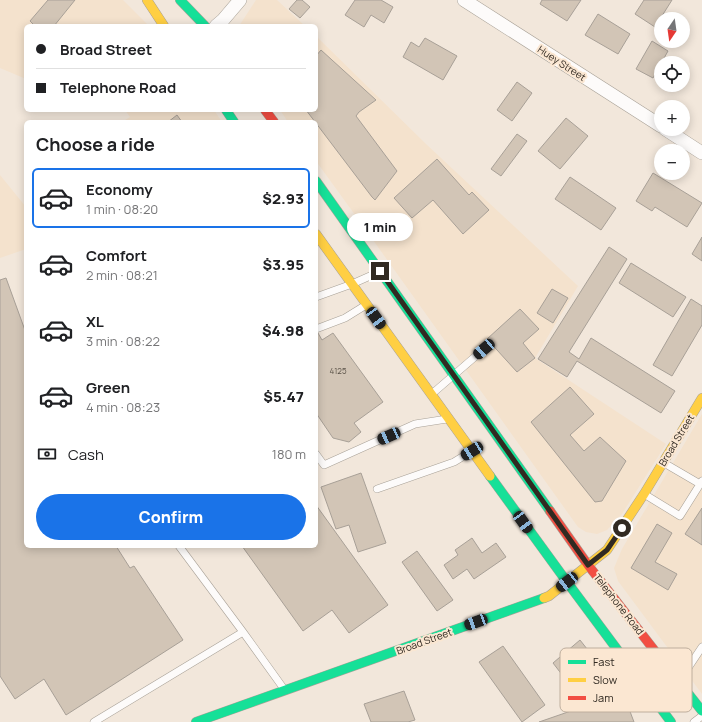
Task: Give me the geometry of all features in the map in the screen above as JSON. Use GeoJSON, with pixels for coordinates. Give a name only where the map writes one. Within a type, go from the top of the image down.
{"type":"FeatureCollection","features":[{"type":"Feature","properties":{"kind":"main road"},"geometry":{"type":"LineString","coordinates":[[140,0],[153,10]]}},
{"type":"Feature","properties":{"kind":"main road"},"geometry":{"type":"LineString","coordinates":[[146,0],[163,24]]}},
{"type":"Feature","properties":{"kind":"main road"},"geometry":{"type":"LineString","coordinates":[[180,0],[204,24]]}},
{"type":"Feature","properties":{"kind":"main road"},"geometry":{"type":"LineString","coordinates":[[191,0],[205,24]]}},
{"type":"Feature","properties":{"kind":"main road","name":"Telephone Road"},"geometry":{"type":"LineString","coordinates":[[318,184],[588,565],[653,648]]}},
{"type":"Feature","properties":{"kind":"main road"},"geometry":{"type":"LineString","coordinates":[[318,237],[616,648]]}},
{"type":"Feature","properties":{"kind":"main road","name":"Broad Street"},"geometry":{"type":"LineString","coordinates":[[196,722],[213,719],[285,691],[549,596],[607,550],[699,409],[702,398]]}},
{"type":"Feature","properties":{"kind":"main road","name":"Telephone Road"},"geometry":{"type":"LineString","coordinates":[[692,698],[702,711]]}},
{"type":"Feature","properties":{"kind":"main road"},"geometry":{"type":"LineString","coordinates":[[664,712],[671,722]]}},
{"type":"Feature","properties":{"kind":"street"},"geometry":{"type":"LineString","coordinates":[[218,24],[240,0]]}},
{"type":"Feature","properties":{"kind":"street","name":"Huey Street"},"geometry":{"type":"LineString","coordinates":[[464,0],[654,122]]}},
{"type":"Feature","properties":{"kind":"street"},"geometry":{"type":"LineString","coordinates":[[676,136],[702,152]]}},
{"type":"Feature","properties":{"kind":"lane"},"geometry":{"type":"LineString","coordinates":[[318,296],[352,284],[380,271]]}},
{"type":"Feature","properties":{"kind":"lane"},"geometry":{"type":"LineString","coordinates":[[318,328],[345,318],[367,305]]}},
{"type":"Feature","properties":{"kind":"lane"},"geometry":{"type":"LineString","coordinates":[[431,394],[484,349]]}},
{"type":"Feature","properties":{"kind":"lane"},"geometry":{"type":"LineString","coordinates":[[318,457],[324,465],[415,424],[449,418]]}},
{"type":"Feature","properties":{"kind":"lane"},"geometry":{"type":"LineString","coordinates":[[377,489],[454,462],[472,451]]}},
{"type":"Feature","properties":{"kind":"lane"},"geometry":{"type":"LineString","coordinates":[[644,494],[680,516],[701,483],[663,462]]}},
{"type":"Feature","properties":{"kind":"lane"},"geometry":{"type":"LineString","coordinates":[[181,548],[244,632],[285,691]]}},
{"type":"Feature","properties":{"kind":"lane"},"geometry":{"type":"LineString","coordinates":[[94,722],[244,632]]}},
{"type":"Feature","properties":{"kind":"lane"},"geometry":{"type":"LineString","coordinates":[[692,662],[702,647]]}},
{"type":"Feature","properties":{"kind":"lane"},"geometry":{"type":"LineString","coordinates":[[694,722],[702,716]]}},
{"type":"Feature","properties":{"kind":"shaded area"},"geometry":{"type":"Polygon","coordinates":[[[0,0],[123,0],[147,24],[24,24],[24,78],[0,68],[0,0]]]}},
{"type":"Feature","properties":{"kind":"shaded area"},"geometry":{"type":"Polygon","coordinates":[[[256,0],[277,0],[303,24],[240,24],[256,0]]]}},
{"type":"Feature","properties":{"kind":"shaded area"},"geometry":{"type":"Polygon","coordinates":[[[318,38],[426,144],[578,286],[535,358],[666,444],[622,514],[607,530],[597,534],[586,532],[578,527],[318,164],[318,120],[287,120],[281,112],[318,112],[318,38]]]}},
{"type":"Feature","properties":{"kind":"shaded area"},"geometry":{"type":"Polygon","coordinates":[[[126,112],[215,112],[221,120],[125,120],[130,117],[126,112]]]}},
{"type":"Feature","properties":{"kind":"shaded area"},"geometry":{"type":"Polygon","coordinates":[[[0,175],[24,205],[24,250],[0,258],[0,175]]]}},
{"type":"Feature","properties":{"kind":"shaded area"},"geometry":{"type":"Polygon","coordinates":[[[702,414],[702,694],[692,681],[692,648],[668,648],[618,581],[614,568],[622,549],[702,414]]]}},
{"type":"Feature","properties":{"kind":"building"},"geometry":{"type":"Polygon","coordinates":[[[48,0],[75,0],[56,24],[33,24],[30,21],[48,0]]]}},
{"type":"Feature","properties":{"kind":"building"},"geometry":{"type":"Polygon","coordinates":[[[297,0],[302,0],[310,7],[300,18],[289,9],[297,0]]]}},
{"type":"Feature","properties":{"kind":"building"},"geometry":{"type":"Polygon","coordinates":[[[355,0],[381,0],[393,7],[384,23],[371,15],[364,27],[345,15],[355,0]]]}},
{"type":"Feature","properties":{"kind":"building"},"geometry":{"type":"Polygon","coordinates":[[[542,0],[581,0],[567,21],[540,4],[542,0]]]}},
{"type":"Feature","properties":{"kind":"building"},"geometry":{"type":"Polygon","coordinates":[[[644,0],[672,0],[664,12],[654,12],[654,26],[635,14],[644,0]]]}},
{"type":"Feature","properties":{"kind":"building"},"geometry":{"type":"Polygon","coordinates":[[[598,14],[630,34],[618,54],[585,35],[598,14]]]}},
{"type":"Feature","properties":{"kind":"building"},"geometry":{"type":"Polygon","coordinates":[[[425,38],[457,56],[443,80],[403,57],[411,42],[419,47],[425,38]]]}},
{"type":"Feature","properties":{"kind":"building"},"geometry":{"type":"Polygon","coordinates":[[[652,41],[654,42],[654,48],[663,48],[668,51],[665,56],[654,56],[653,78],[636,69],[652,41]]]}},
{"type":"Feature","properties":{"kind":"building"},"geometry":{"type":"Polygon","coordinates":[[[321,50],[376,100],[359,112],[356,116],[397,171],[375,200],[318,126],[318,120],[314,120],[308,112],[318,112],[318,54],[321,50]]]}},
{"type":"Feature","properties":{"kind":"building"},"geometry":{"type":"Polygon","coordinates":[[[517,82],[532,93],[512,121],[497,110],[517,82]]]}},
{"type":"Feature","properties":{"kind":"building"},"geometry":{"type":"Polygon","coordinates":[[[177,115],[181,120],[171,120],[177,115]]]}},
{"type":"Feature","properties":{"kind":"building"},"geometry":{"type":"Polygon","coordinates":[[[566,118],[588,136],[560,169],[538,151],[566,118]]]}},
{"type":"Feature","properties":{"kind":"building"},"geometry":{"type":"Polygon","coordinates":[[[517,134],[527,141],[501,176],[491,169],[517,134]]]}},
{"type":"Feature","properties":{"kind":"building"},"geometry":{"type":"Polygon","coordinates":[[[437,159],[469,195],[472,192],[489,210],[463,234],[433,200],[412,218],[394,198],[437,159]]]}},
{"type":"Feature","properties":{"kind":"building"},"geometry":{"type":"Polygon","coordinates":[[[653,173],[654,180],[664,180],[702,203],[687,227],[655,207],[652,211],[636,201],[653,173]]]}},
{"type":"Feature","properties":{"kind":"building"},"geometry":{"type":"Polygon","coordinates":[[[570,177],[616,208],[601,230],[555,199],[570,177]]]}},
{"type":"Feature","properties":{"kind":"building"},"geometry":{"type":"Polygon","coordinates":[[[702,237],[702,261],[692,254],[702,237]]]}},
{"type":"Feature","properties":{"kind":"building"},"geometry":{"type":"Polygon","coordinates":[[[609,247],[627,259],[569,352],[579,359],[591,338],[675,391],[661,413],[577,361],[567,377],[538,359],[609,247]]]}},
{"type":"Feature","properties":{"kind":"building"},"geometry":{"type":"Polygon","coordinates":[[[631,263],[686,297],[673,317],[619,283],[631,263]]]}},
{"type":"Feature","properties":{"kind":"building"},"geometry":{"type":"Polygon","coordinates":[[[6,278],[24,328],[24,548],[117,548],[130,568],[134,566],[183,640],[66,715],[44,679],[15,699],[0,676],[0,280],[6,278]]]}},
{"type":"Feature","properties":{"kind":"building"},"geometry":{"type":"Polygon","coordinates":[[[552,289],[568,298],[553,323],[537,313],[552,289]]]}},
{"type":"Feature","properties":{"kind":"building"},"geometry":{"type":"Polygon","coordinates":[[[691,299],[702,306],[702,325],[672,376],[653,365],[691,299]]]}},
{"type":"Feature","properties":{"kind":"building"},"geometry":{"type":"Polygon","coordinates":[[[520,309],[539,329],[523,343],[535,358],[517,372],[487,339],[520,309]]]}},
{"type":"Feature","properties":{"kind":"building"},"geometry":{"type":"Polygon","coordinates":[[[318,333],[322,340],[333,333],[383,402],[354,423],[361,432],[349,442],[333,438],[318,416],[318,333]]]}},
{"type":"Feature","properties":{"kind":"building"},"geometry":{"type":"Polygon","coordinates":[[[570,387],[594,414],[570,435],[584,451],[600,437],[626,461],[602,501],[595,502],[531,422],[570,387]]]}},
{"type":"Feature","properties":{"kind":"building"},"geometry":{"type":"Polygon","coordinates":[[[361,473],[386,543],[358,552],[349,525],[336,529],[321,487],[361,473]]]}},
{"type":"Feature","properties":{"kind":"building"},"geometry":{"type":"Polygon","coordinates":[[[318,508],[388,605],[349,633],[332,610],[303,631],[243,548],[318,548],[318,508]]]}},
{"type":"Feature","properties":{"kind":"building"},"geometry":{"type":"Polygon","coordinates":[[[702,508],[702,545],[685,534],[702,508]]]}},
{"type":"Feature","properties":{"kind":"building"},"geometry":{"type":"Polygon","coordinates":[[[657,524],[672,533],[655,562],[677,574],[668,590],[631,568],[657,524]]]}},
{"type":"Feature","properties":{"kind":"building"},"geometry":{"type":"Polygon","coordinates":[[[472,538],[482,553],[496,543],[506,557],[474,579],[467,569],[453,579],[444,565],[458,555],[455,550],[472,538]]]}},
{"type":"Feature","properties":{"kind":"building"},"geometry":{"type":"Polygon","coordinates":[[[417,551],[453,600],[437,611],[402,562],[417,551]]]}},
{"type":"Feature","properties":{"kind":"building"},"geometry":{"type":"Polygon","coordinates":[[[580,640],[586,648],[571,648],[580,640]]]}},
{"type":"Feature","properties":{"kind":"building"},"geometry":{"type":"Polygon","coordinates":[[[503,646],[545,705],[522,722],[479,662],[503,646]]]}},
{"type":"Feature","properties":{"kind":"building"},"geometry":{"type":"Polygon","coordinates":[[[560,657],[560,672],[553,663],[560,657]]]}},
{"type":"Feature","properties":{"kind":"building"},"geometry":{"type":"Polygon","coordinates":[[[404,691],[415,720],[408,722],[371,722],[364,704],[404,691]]]}},
{"type":"Feature","properties":{"kind":"building"},"geometry":{"type":"Polygon","coordinates":[[[568,712],[630,712],[634,722],[539,722],[568,712]]]}},
{"type":"Feature","properties":{"kind":"traffic: fast"},"geometry":{"type":"LineString","coordinates":[[180,0],[203,24]]}},
{"type":"Feature","properties":{"kind":"traffic: fast"},"geometry":{"type":"LineString","coordinates":[[227,112],[233,120]]}},
{"type":"Feature","properties":{"kind":"traffic: fast"},"geometry":{"type":"LineString","coordinates":[[318,184],[550,511]]}},
{"type":"Feature","properties":{"kind":"traffic: fast"},"geometry":{"type":"LineString","coordinates":[[490,476],[616,648]]}},
{"type":"Feature","properties":{"kind":"traffic: fast"},"geometry":{"type":"LineString","coordinates":[[196,722],[544,598]]}},
{"type":"Feature","properties":{"kind":"traffic: fast"},"geometry":{"type":"LineString","coordinates":[[692,698],[702,711]]}},
{"type":"Feature","properties":{"kind":"traffic: fast"},"geometry":{"type":"LineString","coordinates":[[664,712],[671,722]]}},
{"type":"Feature","properties":{"kind":"traffic: slow"},"geometry":{"type":"LineString","coordinates":[[147,0],[163,24]]}},
{"type":"Feature","properties":{"kind":"traffic: slow"},"geometry":{"type":"LineString","coordinates":[[318,237],[490,476]]}},
{"type":"Feature","properties":{"kind":"traffic: slow"},"geometry":{"type":"LineString","coordinates":[[544,598],[549,596],[607,550],[644,494],[702,398]]}},
{"type":"Feature","properties":{"kind":"traffic: jam"},"geometry":{"type":"LineString","coordinates":[[266,112],[272,120]]}},
{"type":"Feature","properties":{"kind":"traffic: jam"},"geometry":{"type":"LineString","coordinates":[[550,511],[588,565],[653,648]]}},
{"type":"Feature","properties":{"kind":"route"},"geometry":{"type":"LineString","coordinates":[[380,271],[588,565],[607,550],[622,528]]}}]}
